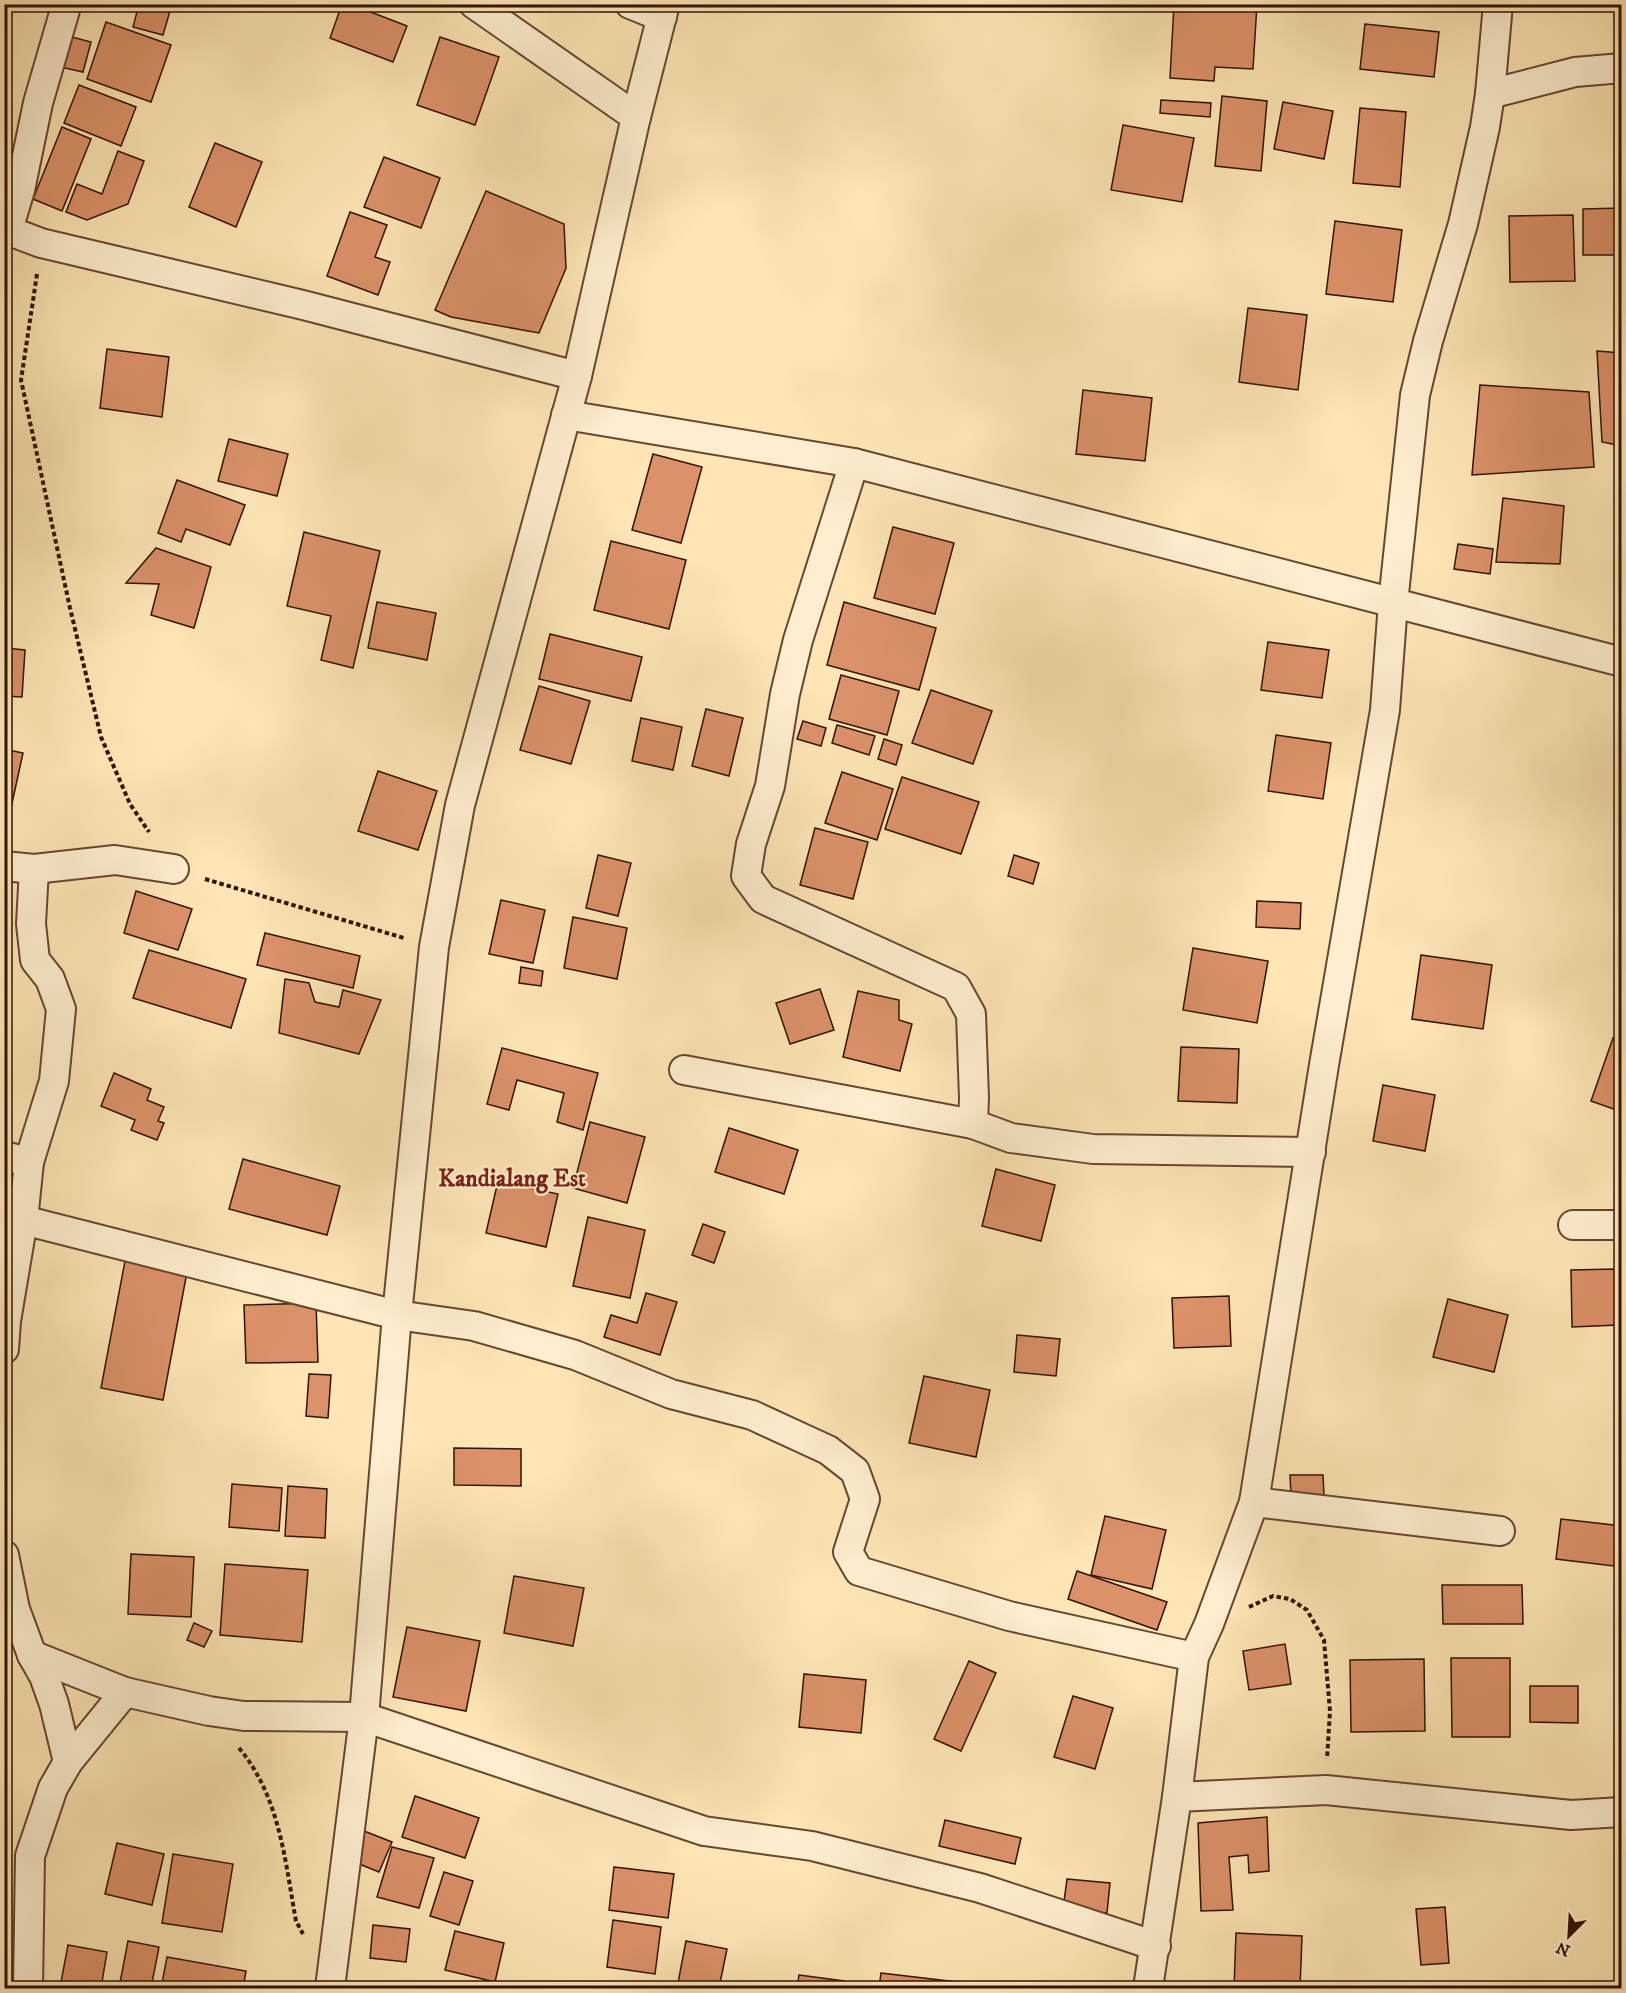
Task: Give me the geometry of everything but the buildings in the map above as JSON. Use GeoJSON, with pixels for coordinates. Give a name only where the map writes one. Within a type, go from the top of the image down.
{"type":"FeatureCollection","features":[{"type":"Feature","properties":{"kind":"street"},"geometry":{"type":"LineString","coordinates":[[474,4],[636,117]]}},
{"type":"Feature","properties":{"kind":"street"},"geometry":{"type":"LineString","coordinates":[[330,1989],[364,1717],[396,1316],[434,947],[460,805],[577,376],[636,117],[664,11],[630,4]]}},
{"type":"Feature","properties":{"kind":"street"},"geometry":{"type":"LineString","coordinates":[[1149,1989],[1177,1797],[1194,1657],[1209,1624],[1254,1502],[1324,1065],[1385,710],[1393,603],[1415,395],[1428,341],[1463,224],[1485,127],[1498,4]]}},
{"type":"Feature","properties":{"kind":"street"},"geometry":{"type":"LineString","coordinates":[[67,6],[39,103],[20,190],[6,229],[41,243],[303,305],[577,376]]}},
{"type":"Feature","properties":{"kind":"street"},"geometry":{"type":"LineString","coordinates":[[1490,94],[1575,72],[1622,68]]}},
{"type":"Feature","properties":{"kind":"street"},"geometry":{"type":"LineString","coordinates":[[566,415],[854,463],[1622,662]]}},
{"type":"Feature","properties":{"kind":"street"},"geometry":{"type":"LineString","coordinates":[[854,463],[798,640],[785,694],[770,786],[751,844],[746,876],[763,899],[956,987],[971,1014],[973,1124]]}},
{"type":"Feature","properties":{"kind":"street"},"geometry":{"type":"LineString","coordinates":[[4,866],[34,869],[116,860],[174,869]]}},
{"type":"Feature","properties":{"kind":"street"},"geometry":{"type":"LineString","coordinates":[[4,1348],[6,1321],[23,1220],[17,1159],[54,1081],[61,1009],[50,979],[35,960],[30,924],[34,869]]}},
{"type":"Feature","properties":{"kind":"street"},"geometry":{"type":"LineString","coordinates":[[684,1070],[973,1124],[1011,1138],[1093,1149],[1311,1152]]}},
{"type":"Feature","properties":{"kind":"street"},"geometry":{"type":"LineString","coordinates":[[23,1220],[396,1316],[474,1326],[574,1355],[670,1394],[752,1415],[828,1450],[855,1471],[865,1499],[848,1552],[859,1570],[1009,1616],[1194,1657]]}},
{"type":"Feature","properties":{"kind":"street"},"geometry":{"type":"LineString","coordinates":[[1573,1225],[1622,1225]]}},
{"type":"Feature","properties":{"kind":"street"},"geometry":{"type":"LineString","coordinates":[[1254,1502],[1500,1531]]}},
{"type":"Feature","properties":{"kind":"street"},"geometry":{"type":"LineString","coordinates":[[4,1555],[15,1609],[32,1656],[44,1676],[54,1704],[68,1762]]}},
{"type":"Feature","properties":{"kind":"street"},"geometry":{"type":"LineString","coordinates":[[32,1656],[125,1692],[209,1711],[244,1716],[364,1717],[704,1831],[812,1846],[980,1888],[1156,1946]]}},
{"type":"Feature","properties":{"kind":"street"},"geometry":{"type":"LineString","coordinates":[[20,1986],[30,1856],[53,1788],[68,1762],[125,1692]]}},
{"type":"Feature","properties":{"kind":"street"},"geometry":{"type":"LineString","coordinates":[[1177,1797],[1326,1790],[1570,1815],[1622,1812]]}},
{"type":"Feature","properties":{"kind":"path"},"geometry":{"type":"LineString","coordinates":[[41,243],[21,380],[70,608],[101,737],[130,804],[174,869],[434,947]]}},
{"type":"Feature","properties":{"kind":"path"},"geometry":{"type":"LineString","coordinates":[[1209,1624],[1272,1596],[1290,1599],[1307,1610],[1324,1640],[1330,1711],[1326,1790]]}},
{"type":"Feature","properties":{"kind":"path"},"geometry":{"type":"LineString","coordinates":[[209,1711],[247,1758],[264,1787],[278,1823],[296,1921],[304,1938]]}},
{"type":"Feature","properties":{"kind":"district","name":"Kandialang Est"},"geometry":{"type":"Point","coordinates":[512,1179]}}]}
